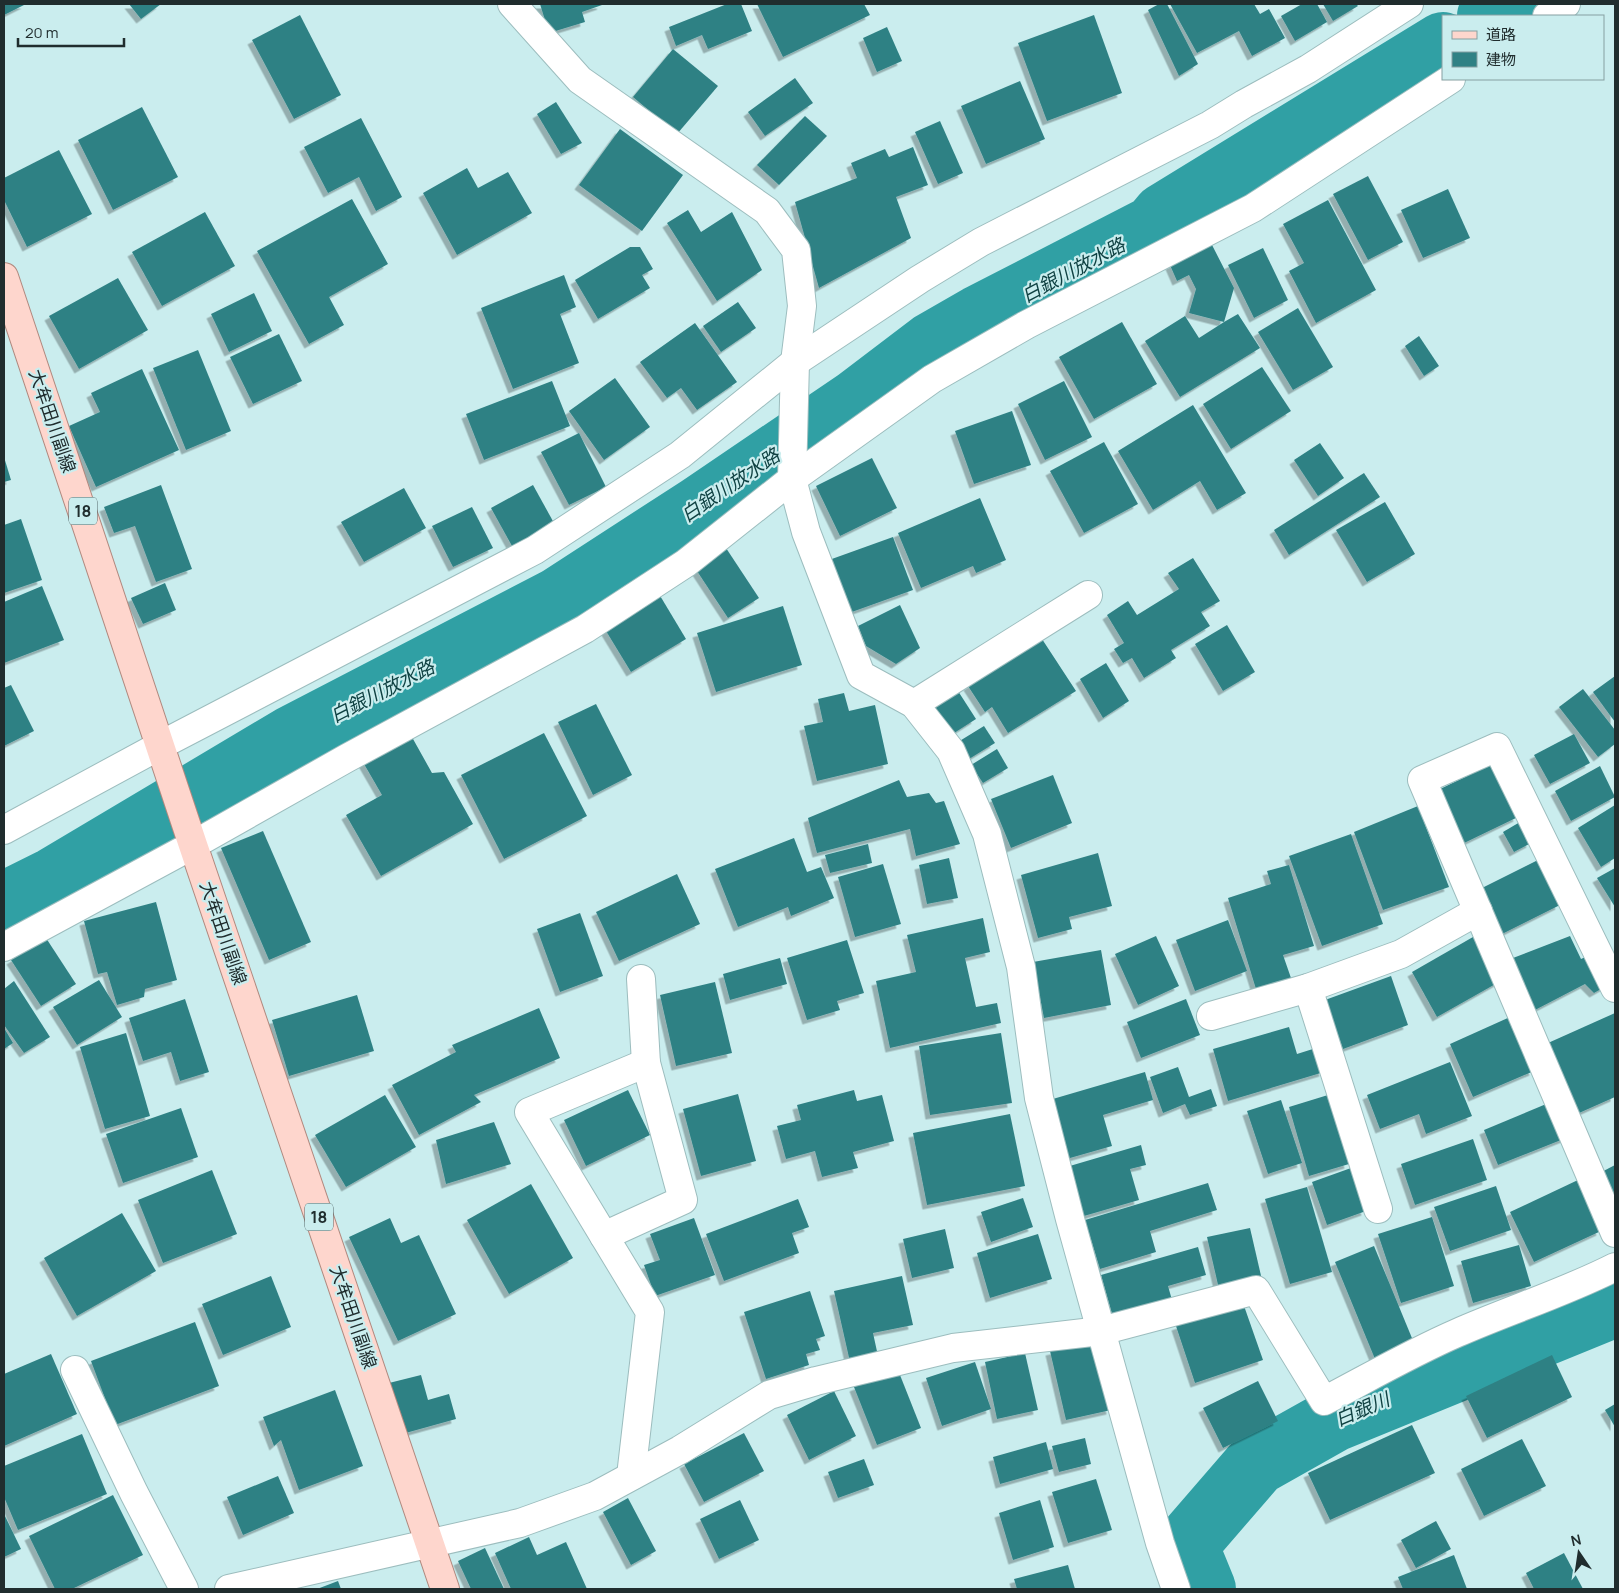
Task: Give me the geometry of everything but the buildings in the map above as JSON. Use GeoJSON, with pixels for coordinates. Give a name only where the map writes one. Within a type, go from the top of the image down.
{"type":"FeatureCollection","features":[{"type":"Feature","properties":{"kind":"main road","name":"大牟田川副線"},"geometry":{"type":"LineString","coordinates":[[4,276],[192,842],[445,1589]]}},
{"type":"Feature","properties":{"kind":"street"},"geometry":{"type":"LineString","coordinates":[[512,4],[580,80],[767,210],[796,250],[802,306],[796,362],[792,478],[806,532],[861,675],[914,704],[951,751],[987,834],[1020,967],[1039,1098],[1160,1543],[1176,1589]]}},
{"type":"Feature","properties":{"kind":"street"},"geometry":{"type":"LineString","coordinates":[[4,830],[164,753],[536,550],[680,455],[796,362],[920,279],[981,242],[1210,125],[1308,69],[1409,4]]}},
{"type":"Feature","properties":{"kind":"street"},"geometry":{"type":"LineString","coordinates":[[1549,15],[1566,4]]}},
{"type":"Feature","properties":{"kind":"street"},"geometry":{"type":"LineString","coordinates":[[4,947],[192,842],[585,629],[686,562],[792,478],[932,379],[1026,325],[1253,208],[1449,80]]}},
{"type":"Feature","properties":{"kind":"street"},"geometry":{"type":"LineString","coordinates":[[914,704],[1088,594]]}},
{"type":"Feature","properties":{"kind":"street"},"geometry":{"type":"LineString","coordinates":[[1615,988],[1496,747],[1422,780],[1615,1233]]}},
{"type":"Feature","properties":{"kind":"street"},"geometry":{"type":"LineString","coordinates":[[1211,1016],[1308,988],[1401,954],[1478,911]]}},
{"type":"Feature","properties":{"kind":"street"},"geometry":{"type":"LineString","coordinates":[[604,1236],[683,1200],[646,1064],[641,979]]}},
{"type":"Feature","properties":{"kind":"street"},"geometry":{"type":"LineString","coordinates":[[1308,988],[1378,1209]]}},
{"type":"Feature","properties":{"kind":"street"},"geometry":{"type":"LineString","coordinates":[[631,1476],[650,1312],[530,1112],[646,1064]]}},
{"type":"Feature","properties":{"kind":"street"},"geometry":{"type":"LineString","coordinates":[[229,1589],[520,1523],[595,1496],[680,1450],[769,1395],[816,1381],[953,1348],[1101,1331],[1256,1290],[1324,1401],[1456,1333],[1585,1282],[1615,1267]]}},
{"type":"Feature","properties":{"kind":"street"},"geometry":{"type":"LineString","coordinates":[[76,1370],[134,1492],[184,1589]]}},
{"type":"Feature","properties":{"kind":"waterway","name":"白銀川放水路"},"geometry":{"type":"LineString","coordinates":[[1491,15],[1509,4]]}},
{"type":"Feature","properties":{"kind":"waterway","name":"白銀川放水路"},"geometry":{"type":"LineString","coordinates":[[4,904],[54,879],[291,738],[557,600],[699,508],[857,401],[932,344],[979,317],[1154,227],[1164,215],[1442,45]]}},
{"type":"Feature","properties":{"kind":"waterway","name":"白銀川"},"geometry":{"type":"LineString","coordinates":[[1204,1589],[1186,1545],[1256,1464],[1334,1420],[1615,1305]]}}]}
